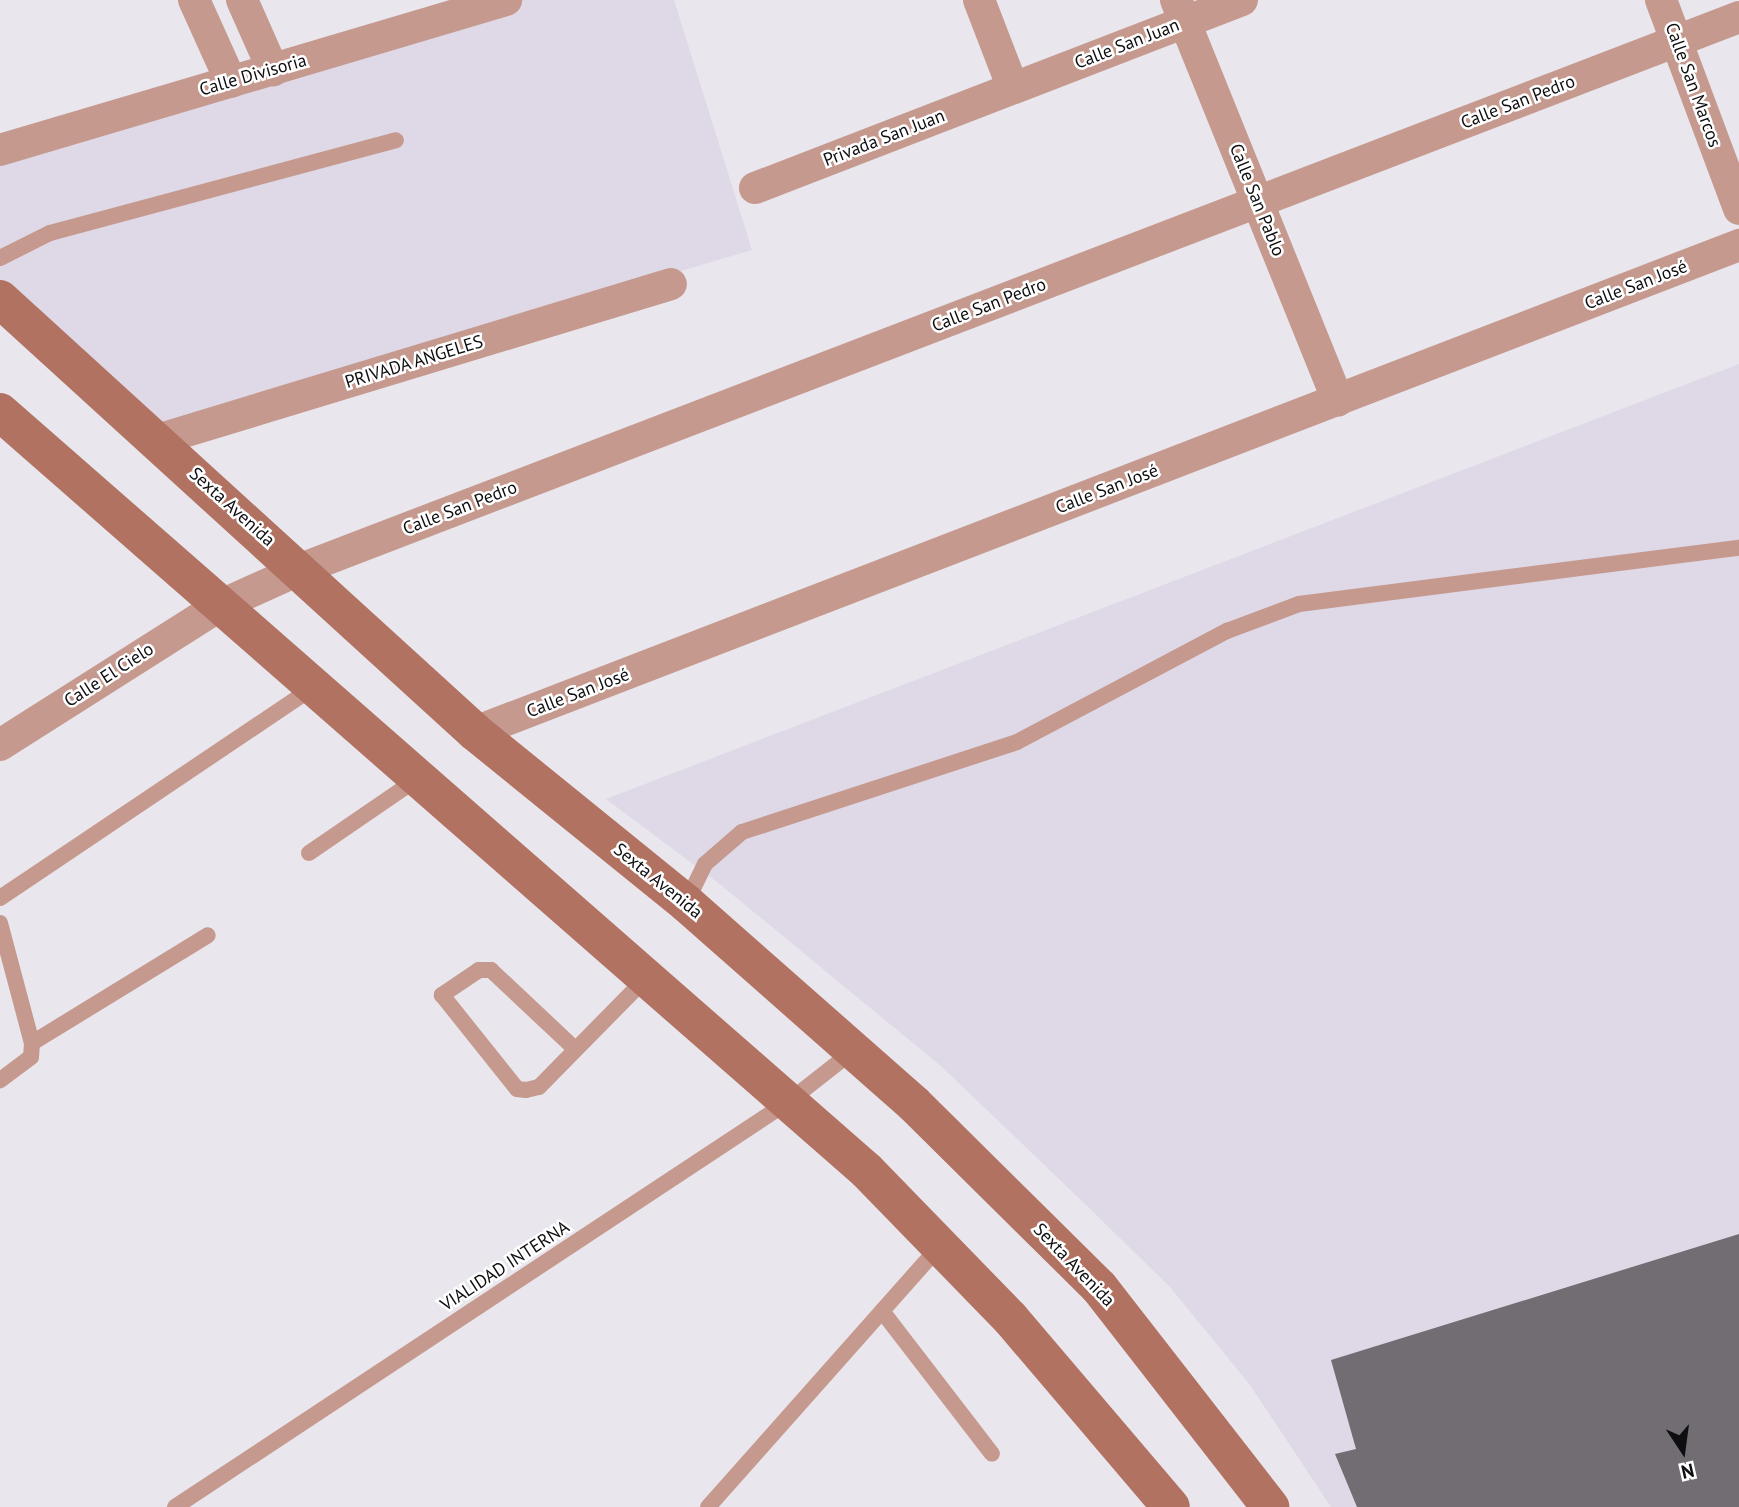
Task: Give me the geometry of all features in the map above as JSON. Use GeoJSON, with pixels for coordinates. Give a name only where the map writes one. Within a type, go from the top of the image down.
{"type":"FeatureCollection","features":[{"type":"Feature","properties":{"kind":"main road","name":"Sexta Avenida"},"geometry":{"type":"LineString","coordinates":[[0,299],[301,569],[475,732],[687,903],[853,1051],[1100,1287],[1270,1507]]}},
{"type":"Feature","properties":{"kind":"main road"},"geometry":{"type":"LineString","coordinates":[[0,412],[788,1102],[940,1246],[1171,1507]]}},
{"type":"Feature","properties":{"kind":"street"},"geometry":{"type":"LineString","coordinates":[[194,0],[231,82]]}},
{"type":"Feature","properties":{"kind":"street"},"geometry":{"type":"LineString","coordinates":[[242,0],[273,69]]}},
{"type":"Feature","properties":{"kind":"street","name":"Calle Divisoria"},"geometry":{"type":"LineString","coordinates":[[0,150],[506,0]]}},
{"type":"Feature","properties":{"kind":"street"},"geometry":{"type":"LineString","coordinates":[[979,0],[1013,88]]}},
{"type":"Feature","properties":{"kind":"street","name":"Calle San Juan"},"geometry":{"type":"LineString","coordinates":[[1013,88],[1181,11],[1242,0]]}},
{"type":"Feature","properties":{"kind":"street","name":"Calle San Marcos"},"geometry":{"type":"LineString","coordinates":[[1661,0],[1739,209]]}},
{"type":"Feature","properties":{"kind":"street","name":"Calle San Pablo"},"geometry":{"type":"LineString","coordinates":[[1181,11],[1338,400]]}},
{"type":"Feature","properties":{"kind":"street","name":"Calle San Pedro"},"geometry":{"type":"LineString","coordinates":[[219,606],[301,569],[1739,17]]}},
{"type":"Feature","properties":{"kind":"street","name":"Privada San Juan"},"geometry":{"type":"LineString","coordinates":[[755,188],[1013,88]]}},
{"type":"Feature","properties":{"kind":"street","name":"Calle San José"},"geometry":{"type":"LineString","coordinates":[[475,732],[1739,245]]}},
{"type":"Feature","properties":{"kind":"street","name":"PRIVADA ANGELES"},"geometry":{"type":"LineString","coordinates":[[157,440],[671,284]]}},
{"type":"Feature","properties":{"kind":"street","name":"Calle El Cielo"},"geometry":{"type":"LineString","coordinates":[[0,745],[219,606]]}},
{"type":"Feature","properties":{"kind":"lane"},"geometry":{"type":"LineString","coordinates":[[0,258],[50,233],[396,140]]}},
{"type":"Feature","properties":{"kind":"lane"},"geometry":{"type":"LineString","coordinates":[[687,903],[705,864],[742,832],[1017,742],[1227,631],[1299,604],[1739,548]]}},
{"type":"Feature","properties":{"kind":"lane"},"geometry":{"type":"LineString","coordinates":[[0,898],[313,688]]}},
{"type":"Feature","properties":{"kind":"lane"},"geometry":{"type":"LineString","coordinates":[[309,853],[417,779]]}},
{"type":"Feature","properties":{"kind":"lane"},"geometry":{"type":"LineString","coordinates":[[0,923],[32,1043],[31,1057],[0,1080]]}},
{"type":"Feature","properties":{"kind":"lane"},"geometry":{"type":"LineString","coordinates":[[32,1043],[208,935]]}},
{"type":"Feature","properties":{"kind":"lane"},"geometry":{"type":"LineString","coordinates":[[574,1048],[492,970],[478,970],[442,995],[517,1089],[539,1087],[574,1048],[645,979]]}},
{"type":"Feature","properties":{"kind":"lane","name":"VIALIDAD INTERNA"},"geometry":{"type":"LineString","coordinates":[[175,1507],[788,1102],[853,1051]]}},
{"type":"Feature","properties":{"kind":"lane"},"geometry":{"type":"LineString","coordinates":[[708,1507],[940,1246]]}},
{"type":"Feature","properties":{"kind":"lane"},"geometry":{"type":"LineString","coordinates":[[882,1311],[992,1454]]}},
{"type":"Feature","properties":{"kind":"shaded area"},"geometry":{"type":"Polygon","coordinates":[[[506,0],[674,0],[752,250],[145,429],[0,299],[0,150],[506,0]]]}},
{"type":"Feature","properties":{"kind":"shaded area"},"geometry":{"type":"Polygon","coordinates":[[[1739,364],[1739,1507],[1331,1507],[1250,1385],[1170,1287],[1083,1202],[942,1067],[721,885],[606,799],[1739,364]]]}},
{"type":"Feature","properties":{"kind":"building"},"geometry":{"type":"Polygon","coordinates":[[[1739,1234],[1739,1507],[1357,1507],[1335,1454],[1356,1449],[1331,1360],[1739,1234]]]}}]}
